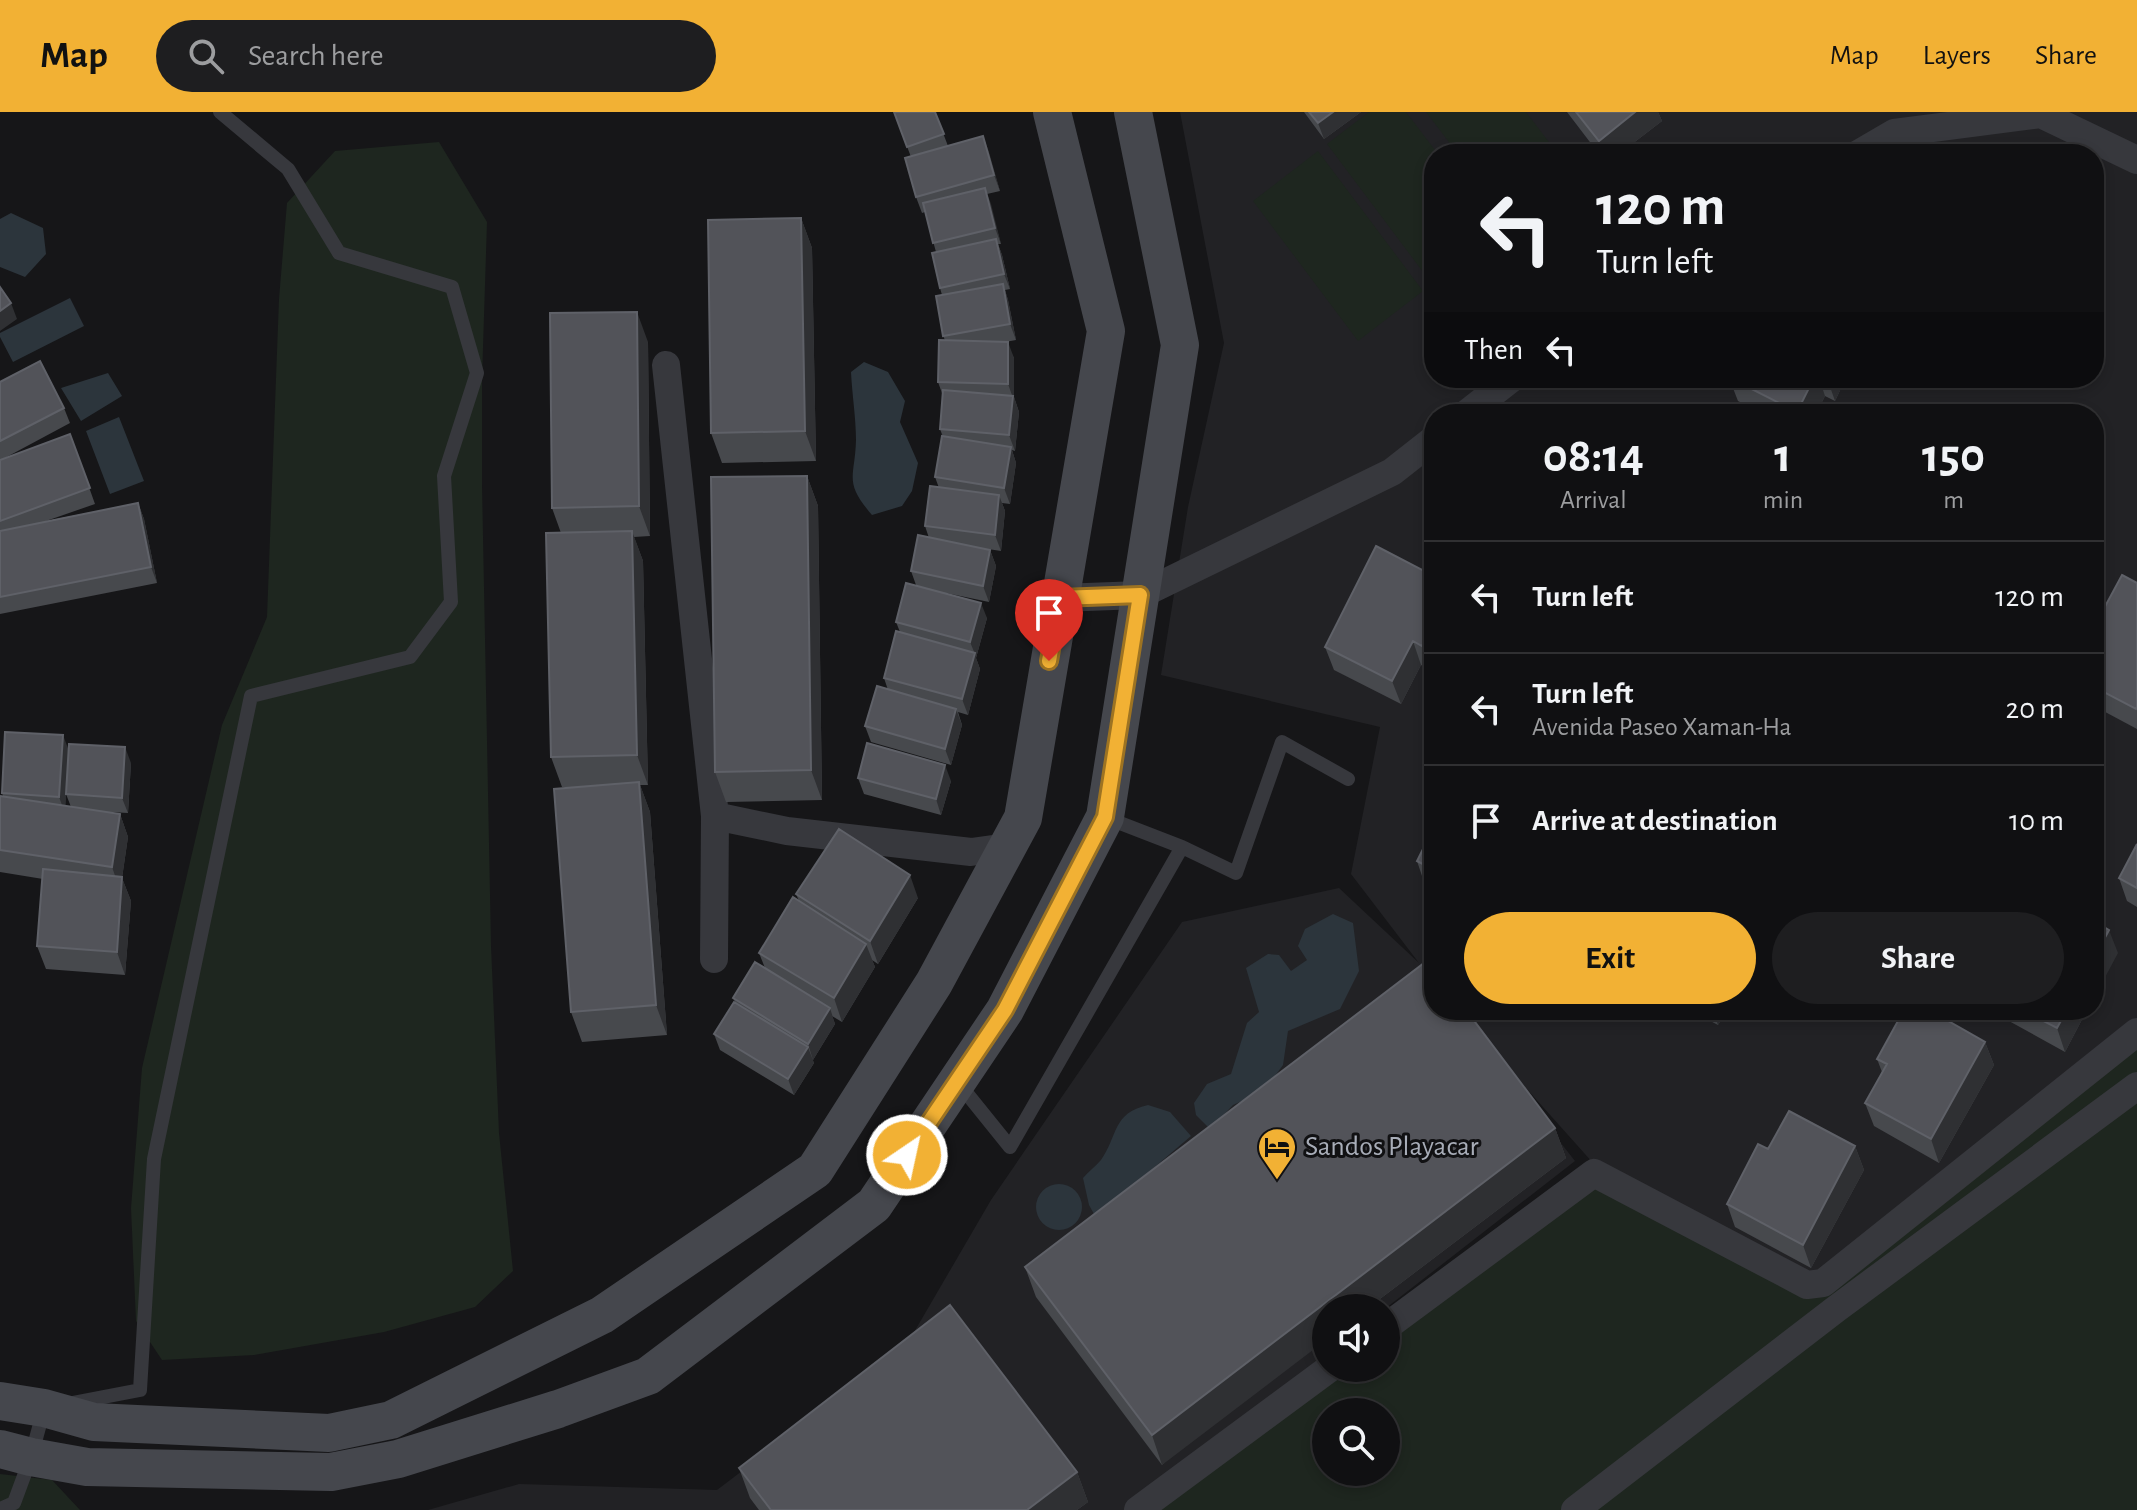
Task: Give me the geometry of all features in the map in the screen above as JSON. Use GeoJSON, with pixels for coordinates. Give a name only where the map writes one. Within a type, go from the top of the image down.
{"type":"FeatureCollection","features":[{"type":"Feature","properties":{"kind":"main road"},"geometry":{"type":"LineString","coordinates":[[0,1401],[44,1408],[94,1422],[329,1433],[391,1420],[602,1315],[815,1170],[934,983],[1023,818],[1106,331],[1052,112]]}},
{"type":"Feature","properties":{"kind":"main road"},"geometry":{"type":"LineString","coordinates":[[15,1453],[87,1467],[331,1472],[398,1459],[558,1409],[648,1376],[874,1205],[1005,1010],[1105,817],[1180,345],[1133,112]]}},
{"type":"Feature","properties":{"kind":"street"},"geometry":{"type":"LineString","coordinates":[[1875,144],[1894,133],[2041,114],[2104,144]]}},
{"type":"Feature","properties":{"kind":"street"},"geometry":{"type":"LineString","coordinates":[[2104,144],[2137,160]]}},
{"type":"Feature","properties":{"kind":"street"},"geometry":{"type":"LineString","coordinates":[[666,365],[715,816],[714,959]]}},
{"type":"Feature","properties":{"kind":"street"},"geometry":{"type":"LineString","coordinates":[[1479,404],[1499,388]]}},
{"type":"Feature","properties":{"kind":"street"},"geometry":{"type":"LineString","coordinates":[[1060,598],[1140,595],[1392,472],[1424,447]]}},
{"type":"Feature","properties":{"kind":"street"},"geometry":{"type":"LineString","coordinates":[[715,816],[787,831],[971,852],[1007,847]]}},
{"type":"Feature","properties":{"kind":"street"},"geometry":{"type":"LineString","coordinates":[[1400,1317],[1594,1173],[1807,1285],[1823,1283],[2137,1032]]}},
{"type":"Feature","properties":{"kind":"street"},"geometry":{"type":"LineString","coordinates":[[1575,1510],[1836,1309],[2137,1086]]}},
{"type":"Feature","properties":{"kind":"street"},"geometry":{"type":"LineString","coordinates":[[1138,1510],[1312,1381]]}},
{"type":"Feature","properties":{"kind":"lane"},"geometry":{"type":"LineString","coordinates":[[0,1509],[14,1503],[15,1453],[44,1408],[140,1390],[154,1159],[251,696],[410,657],[451,602],[444,476],[477,373],[452,287],[339,253],[288,169],[220,112]]}},
{"type":"Feature","properties":{"kind":"lane"},"geometry":{"type":"LineString","coordinates":[[1105,817],[1182,847],[1236,873],[1282,742],[1348,779]]}},
{"type":"Feature","properties":{"kind":"lane"},"geometry":{"type":"LineString","coordinates":[[957,1081],[1010,1147],[1182,847]]}},
{"type":"Feature","properties":{"kind":"shaded area"},"geometry":{"type":"Polygon","coordinates":[[[1180,112],[2137,112],[2137,1038],[1807,1281],[1593,1163],[1465,1020],[2104,1020],[2104,404],[1424,404],[1424,1020],[1464,1020],[1575,1161],[1400,1297],[1400,1294],[1312,1294],[1312,1366],[1126,1510],[428,1510],[519,1484],[717,1490],[906,1346],[991,1200],[1182,922],[1339,888],[1419,963],[1351,874],[1380,727],[1161,675],[1188,507],[1224,343],[1180,112]]]}},
{"type":"Feature","properties":{"kind":"shaded area"},"geometry":{"type":"Polygon","coordinates":[[[1369,112],[1406,112],[1430,144],[1424,144],[1424,273],[1327,144],[1369,112]]]}},
{"type":"Feature","properties":{"kind":"shaded area"},"geometry":{"type":"Polygon","coordinates":[[[1426,112],[1526,112],[1550,144],[1450,144],[1426,112]]]}},
{"type":"Feature","properties":{"kind":"shaded area"},"geometry":{"type":"Polygon","coordinates":[[[439,142],[487,222],[482,485],[491,946],[499,1133],[513,1271],[475,1307],[384,1332],[254,1355],[162,1360],[136,1321],[131,1208],[142,1068],[222,725],[267,617],[279,299],[287,203],[335,151],[439,142]]]}},
{"type":"Feature","properties":{"kind":"shaded area"},"geometry":{"type":"Polygon","coordinates":[[[1318,151],[1423,291],[1358,341],[1253,201],[1318,151]]]}},
{"type":"Feature","properties":{"kind":"shaded area"},"geometry":{"type":"Polygon","coordinates":[[[11,213],[43,228],[46,254],[25,277],[0,267],[0,219],[11,213]]]}},
{"type":"Feature","properties":{"kind":"shaded area"},"geometry":{"type":"Polygon","coordinates":[[[70,298],[84,326],[13,362],[0,333],[70,298]]]}},
{"type":"Feature","properties":{"kind":"shaded area"},"geometry":{"type":"Polygon","coordinates":[[[864,362],[888,372],[905,401],[900,422],[918,463],[912,491],[902,506],[872,515],[857,494],[853,479],[856,440],[851,372],[864,362]]]}},
{"type":"Feature","properties":{"kind":"shaded area"},"geometry":{"type":"Polygon","coordinates":[[[108,373],[122,396],[81,421],[61,388],[108,373]]]}},
{"type":"Feature","properties":{"kind":"shaded area"},"geometry":{"type":"Polygon","coordinates":[[[119,417],[144,481],[110,494],[86,431],[119,417]]]}},
{"type":"Feature","properties":{"kind":"shaded area"},"geometry":{"type":"Polygon","coordinates":[[[1333,914],[1353,923],[1359,971],[1340,1009],[1288,1031],[1283,1065],[1264,1091],[1233,1105],[1208,1127],[1196,1115],[1194,1103],[1207,1084],[1231,1074],[1247,1023],[1259,1012],[1246,968],[1268,954],[1279,955],[1291,971],[1307,960],[1298,946],[1305,929],[1333,914]]]}},
{"type":"Feature","properties":{"kind":"shaded area"},"geometry":{"type":"Polygon","coordinates":[[[2137,1038],[2137,1510],[1152,1510],[1312,1381],[1400,1382],[1400,1310],[1593,1163],[1807,1281],[2137,1038]]]}},
{"type":"Feature","properties":{"kind":"shaded area"},"geometry":{"type":"Polygon","coordinates":[[[1148,1105],[1170,1112],[1191,1136],[1102,1212],[1094,1214],[1083,1178],[1101,1160],[1122,1120],[1136,1109],[1148,1105]]]}},
{"type":"Feature","properties":{"kind":"shaded area"},"geometry":{"type":"Polygon","coordinates":[[[1059,1184],[1075,1191],[1082,1207],[1075,1223],[1059,1230],[1043,1223],[1036,1207],[1043,1191],[1059,1184]]]}},
{"type":"Feature","properties":{"kind":"shaded area"},"geometry":{"type":"Polygon","coordinates":[[[0,1474],[52,1480],[80,1510],[0,1510],[0,1474]]]}},
{"type":"Feature","properties":{"kind":"building"},"geometry":{"type":"Polygon","coordinates":[[[894,112],[935,112],[944,134],[907,147],[894,112]]]}},
{"type":"Feature","properties":{"kind":"building"},"geometry":{"type":"Polygon","coordinates":[[[1309,112],[1333,112],[1318,123],[1309,112]]]}},
{"type":"Feature","properties":{"kind":"building"},"geometry":{"type":"Polygon","coordinates":[[[1576,112],[1635,112],[1599,141],[1576,112]]]}},
{"type":"Feature","properties":{"kind":"building"},"geometry":{"type":"Polygon","coordinates":[[[983,136],[994,175],[916,197],[905,158],[983,136]]]}},
{"type":"Feature","properties":{"kind":"building"},"geometry":{"type":"Polygon","coordinates":[[[985,188],[995,228],[933,243],[923,203],[985,188]]]}},
{"type":"Feature","properties":{"kind":"building"},"geometry":{"type":"Polygon","coordinates":[[[801,218],[805,431],[711,433],[708,220],[801,218]]]}},
{"type":"Feature","properties":{"kind":"building"},"geometry":{"type":"Polygon","coordinates":[[[996,239],[1004,274],[940,288],[932,253],[996,239]]]}},
{"type":"Feature","properties":{"kind":"building"},"geometry":{"type":"Polygon","coordinates":[[[1003,284],[1010,324],[943,336],[936,296],[1003,284]]]}},
{"type":"Feature","properties":{"kind":"building"},"geometry":{"type":"Polygon","coordinates":[[[0,287],[11,303],[0,311],[0,287]]]}},
{"type":"Feature","properties":{"kind":"building"},"geometry":{"type":"Polygon","coordinates":[[[637,312],[639,506],[552,508],[550,313],[637,312]]]}},
{"type":"Feature","properties":{"kind":"building"},"geometry":{"type":"Polygon","coordinates":[[[939,340],[1008,342],[1008,384],[938,382],[939,340]]]}},
{"type":"Feature","properties":{"kind":"building"},"geometry":{"type":"Polygon","coordinates":[[[40,361],[64,408],[0,441],[0,382],[40,361]]]}},
{"type":"Feature","properties":{"kind":"building"},"geometry":{"type":"Polygon","coordinates":[[[1750,388],[1809,388],[1801,404],[1781,404],[1750,388]]]}},
{"type":"Feature","properties":{"kind":"building"},"geometry":{"type":"Polygon","coordinates":[[[943,390],[1013,396],[1009,435],[940,429],[943,390]]]}},
{"type":"Feature","properties":{"kind":"building"},"geometry":{"type":"Polygon","coordinates":[[[70,434],[90,488],[0,521],[0,460],[70,434]]]}},
{"type":"Feature","properties":{"kind":"building"},"geometry":{"type":"Polygon","coordinates":[[[942,436],[1011,447],[1004,488],[935,477],[942,436]]]}},
{"type":"Feature","properties":{"kind":"building"},"geometry":{"type":"Polygon","coordinates":[[[807,476],[811,770],[715,772],[711,477],[807,476]]]}},
{"type":"Feature","properties":{"kind":"building"},"geometry":{"type":"Polygon","coordinates":[[[930,486],[999,495],[995,535],[925,526],[930,486]]]}},
{"type":"Feature","properties":{"kind":"building"},"geometry":{"type":"Polygon","coordinates":[[[138,503],[151,567],[0,597],[0,531],[138,503]]]}},
{"type":"Feature","properties":{"kind":"building"},"geometry":{"type":"Polygon","coordinates":[[[632,531],[637,755],[551,757],[546,533],[632,531]]]}},
{"type":"Feature","properties":{"kind":"building"},"geometry":{"type":"Polygon","coordinates":[[[918,535],[990,550],[983,586],[911,571],[918,535]]]}},
{"type":"Feature","properties":{"kind":"building"},"geometry":{"type":"Polygon","coordinates":[[[1376,546],[1424,571],[1424,642],[1422,646],[1413,641],[1392,681],[1325,647],[1376,546]]]}},
{"type":"Feature","properties":{"kind":"building"},"geometry":{"type":"Polygon","coordinates":[[[2122,575],[2137,583],[2136,709],[2104,692],[2104,608],[2122,575]]]}},
{"type":"Feature","properties":{"kind":"building"},"geometry":{"type":"Polygon","coordinates":[[[906,583],[981,603],[970,642],[896,622],[906,583]]]}},
{"type":"Feature","properties":{"kind":"building"},"geometry":{"type":"Polygon","coordinates":[[[896,631],[975,653],[962,699],[884,678],[896,631]]]}},
{"type":"Feature","properties":{"kind":"building"},"geometry":{"type":"Polygon","coordinates":[[[877,686],[956,709],[945,749],[865,726],[877,686]]]}},
{"type":"Feature","properties":{"kind":"building"},"geometry":{"type":"Polygon","coordinates":[[[5,732],[63,735],[59,797],[2,793],[5,732]]]}},
{"type":"Feature","properties":{"kind":"building"},"geometry":{"type":"Polygon","coordinates":[[[867,743],[945,765],[936,799],[858,778],[867,743]]]}},
{"type":"Feature","properties":{"kind":"building"},"geometry":{"type":"Polygon","coordinates":[[[69,744],[125,747],[122,798],[66,794],[69,744]]]}},
{"type":"Feature","properties":{"kind":"building"},"geometry":{"type":"Polygon","coordinates":[[[639,782],[656,1005],[571,1012],[554,789],[639,782]]]}},
{"type":"Feature","properties":{"kind":"building"},"geometry":{"type":"Polygon","coordinates":[[[0,796],[120,814],[112,867],[0,850],[0,796]]]}},
{"type":"Feature","properties":{"kind":"building"},"geometry":{"type":"Polygon","coordinates":[[[839,829],[910,875],[870,941],[796,894],[839,829]]]}},
{"type":"Feature","properties":{"kind":"building"},"geometry":{"type":"Polygon","coordinates":[[[2137,844],[2137,888],[2119,878],[2137,844]]]}},
{"type":"Feature","properties":{"kind":"building"},"geometry":{"type":"Polygon","coordinates":[[[1424,847],[1424,865],[1417,861],[1424,847]]]}},
{"type":"Feature","properties":{"kind":"building"},"geometry":{"type":"Polygon","coordinates":[[[43,869],[122,877],[117,952],[37,946],[43,869]]]}},
{"type":"Feature","properties":{"kind":"building"},"geometry":{"type":"Polygon","coordinates":[[[793,897],[866,944],[834,998],[759,953],[793,897]]]}},
{"type":"Feature","properties":{"kind":"building"},"geometry":{"type":"Polygon","coordinates":[[[755,962],[830,1008],[808,1044],[733,998],[755,962]]]}},
{"type":"Feature","properties":{"kind":"building"},"geometry":{"type":"Polygon","coordinates":[[[1424,963],[1424,1020],[1474,1020],[1555,1128],[1337,1294],[1312,1294],[1312,1313],[1152,1435],[1025,1267],[1424,963]]]}},
{"type":"Feature","properties":{"kind":"building"},"geometry":{"type":"Polygon","coordinates":[[[734,1002],[808,1047],[788,1079],[714,1034],[734,1002]]]}},
{"type":"Feature","properties":{"kind":"building"},"geometry":{"type":"Polygon","coordinates":[[[1898,1020],[1946,1020],[1985,1042],[1931,1139],[1865,1103],[1887,1064],[1877,1059],[1898,1020]]]}},
{"type":"Feature","properties":{"kind":"building"},"geometry":{"type":"Polygon","coordinates":[[[2041,1020],[2061,1020],[2057,1028],[2041,1020]]]}},
{"type":"Feature","properties":{"kind":"building"},"geometry":{"type":"Polygon","coordinates":[[[1789,1111],[1855,1146],[1803,1245],[1727,1204],[1758,1144],[1768,1149],[1789,1111]]]}},
{"type":"Feature","properties":{"kind":"building"},"geometry":{"type":"Polygon","coordinates":[[[950,1305],[1077,1472],[1027,1510],[771,1510],[739,1468],[950,1305]]]}},
{"type":"Feature","properties":{"kind":"place","name":"Sandos Playacar"},"geometry":{"type":"Point","coordinates":[1277,1181]}},
{"type":"Feature","properties":{"kind":"route"},"geometry":{"type":"LineString","coordinates":[[907,1155],[1005,1010],[1105,817],[1140,595],[1060,598],[1049,661]]}}]}
